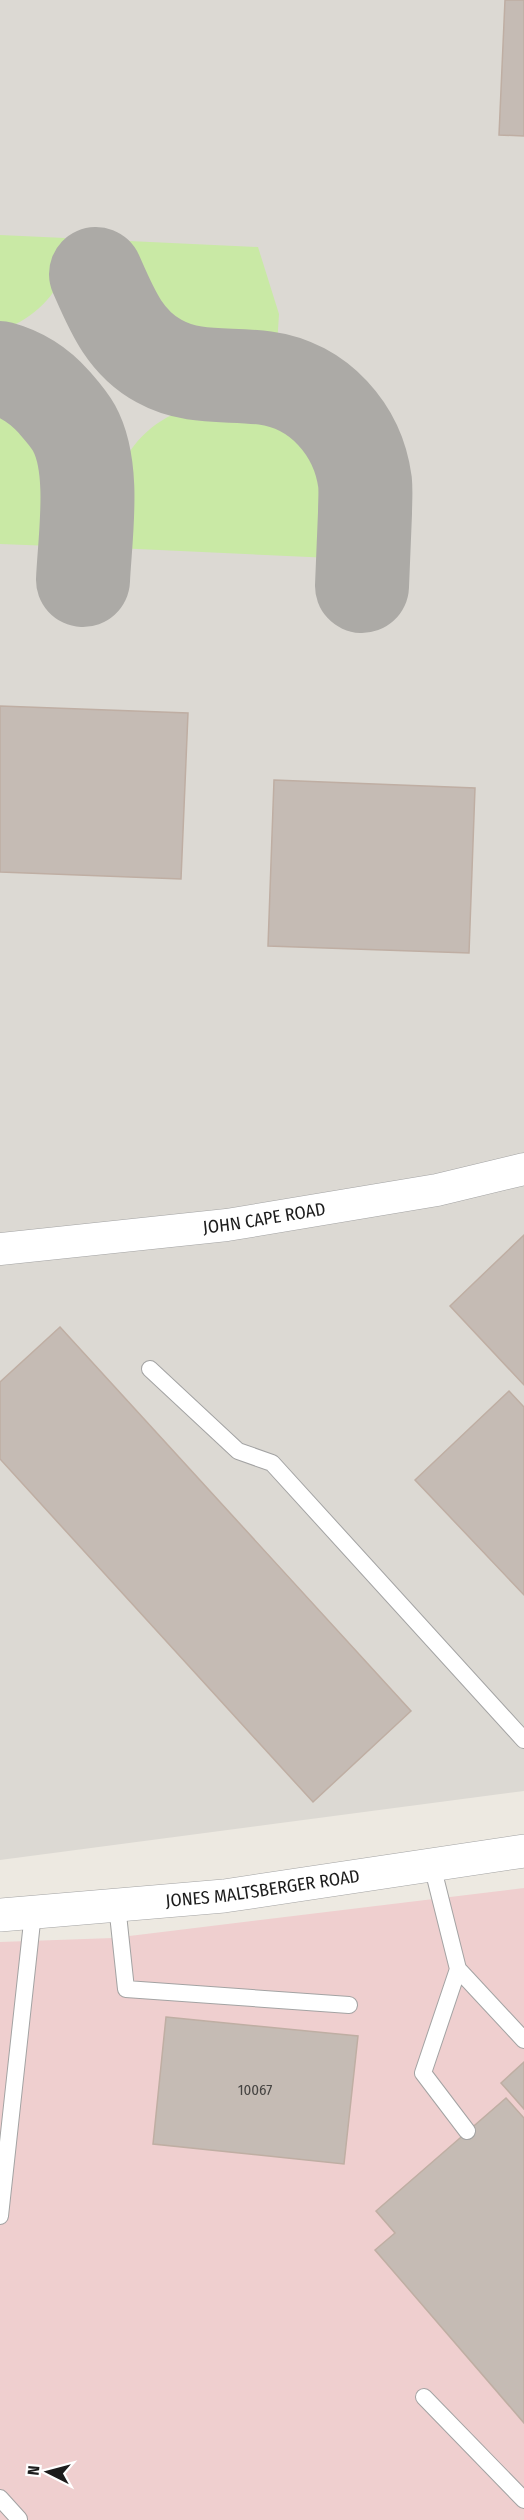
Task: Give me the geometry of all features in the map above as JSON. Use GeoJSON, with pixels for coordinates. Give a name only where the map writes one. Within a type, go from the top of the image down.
{"type":"FeatureCollection","features":[{"type":"Feature","properties":{"kind":"street","name":"JOHN CAPE ROAD"},"geometry":{"type":"LineString","coordinates":[[0,1249],[249,1222],[437,1190],[524,1169]]}},
{"type":"Feature","properties":{"kind":"street","name":"JONES MALTSBERGER ROAD"},"geometry":{"type":"LineString","coordinates":[[0,1915],[224,1896],[524,1851]]}},
{"type":"Feature","properties":{"kind":"lane"},"geometry":{"type":"LineString","coordinates":[[150,1369],[238,1451],[272,1463],[524,1740]]}},
{"type":"Feature","properties":{"kind":"lane"},"geometry":{"type":"LineString","coordinates":[[432,1865],[458,1968],[524,2040]]}},
{"type":"Feature","properties":{"kind":"lane"},"geometry":{"type":"LineString","coordinates":[[117,1905],[126,1989],[349,2005]]}},
{"type":"Feature","properties":{"kind":"lane"},"geometry":{"type":"LineString","coordinates":[[0,2216],[33,1913]]}},
{"type":"Feature","properties":{"kind":"lane"},"geometry":{"type":"LineString","coordinates":[[458,1968],[423,2073],[467,2131]]}},
{"type":"Feature","properties":{"kind":"lane"},"geometry":{"type":"LineString","coordinates":[[424,2397],[524,2500]]}},
{"type":"Feature","properties":{"kind":"lane"},"geometry":{"type":"LineString","coordinates":[[0,2498],[19,2519]]}},
{"type":"Feature","properties":{"kind":"shaded area"},"geometry":{"type":"Polygon","coordinates":[[[0,0],[524,0],[524,1791],[0,1860],[0,0]]]}},
{"type":"Feature","properties":{"kind":"shaded area"},"geometry":{"type":"Polygon","coordinates":[[[524,1888],[524,2520],[0,2520],[0,1942],[113,1938],[524,1888]]]}},
{"type":"Feature","properties":{"kind":"green space"},"geometry":{"type":"Polygon","coordinates":[[[0,235],[65,238],[63,271],[54,291],[30,316],[0,331],[0,235]]]}},
{"type":"Feature","properties":{"kind":"green space"},"geometry":{"type":"Polygon","coordinates":[[[129,241],[258,247],[279,314],[277,346],[202,344],[189,341],[164,327],[145,307],[132,283],[129,241]]]}},
{"type":"Feature","properties":{"kind":"green space"},"geometry":{"type":"Polygon","coordinates":[[[0,401],[21,415],[36,429],[46,445],[52,463],[54,481],[52,546],[0,544],[0,401]]]}},
{"type":"Feature","properties":{"kind":"green space"},"geometry":{"type":"Polygon","coordinates":[[[206,408],[241,408],[262,411],[282,418],[302,429],[326,452],[333,473],[336,497],[331,558],[116,548],[117,485],[127,456],[142,436],[162,421],[183,411],[206,408]]]}},
{"type":"Feature","properties":{"kind":"building"},"geometry":{"type":"Polygon","coordinates":[[[505,0],[524,0],[524,136],[499,135],[505,0]]]}},
{"type":"Feature","properties":{"kind":"building"},"geometry":{"type":"Polygon","coordinates":[[[0,706],[188,713],[181,879],[0,872],[0,706]]]}},
{"type":"Feature","properties":{"kind":"building"},"geometry":{"type":"Polygon","coordinates":[[[274,780],[475,788],[469,953],[268,946],[274,780]]]}},
{"type":"Feature","properties":{"kind":"building"},"geometry":{"type":"Polygon","coordinates":[[[524,1235],[524,1385],[450,1306],[524,1235]]]}},
{"type":"Feature","properties":{"kind":"building"},"geometry":{"type":"Polygon","coordinates":[[[60,1327],[411,1711],[313,1802],[0,1459],[0,1382],[60,1327]]]}},
{"type":"Feature","properties":{"kind":"building"},"geometry":{"type":"Polygon","coordinates":[[[509,1391],[524,1407],[524,1595],[415,1480],[509,1391]]]}},
{"type":"Feature","properties":{"kind":"building"},"geometry":{"type":"Polygon","coordinates":[[[166,2017],[358,2036],[344,2164],[153,2144],[166,2017]]]}},
{"type":"Feature","properties":{"kind":"building"},"geometry":{"type":"Polygon","coordinates":[[[524,2062],[524,2109],[501,2083],[524,2062]]]}},
{"type":"Feature","properties":{"kind":"building"},"geometry":{"type":"Polygon","coordinates":[[[506,2098],[524,2118],[524,2423],[375,2250],[395,2233],[376,2211],[506,2098]]]}},
{"type":"Feature","properties":{"kind":"taxiway"},"geometry":{"type":"LineString","coordinates":[[96,274],[120,323],[136,344],[159,361],[185,371],[285,382],[319,400],[333,413],[345,428],[354,445],[365,482],[362,586]]}},
{"type":"Feature","properties":{"kind":"taxiway"},"geometry":{"type":"LineString","coordinates":[[0,368],[23,377],[48,396],[70,421],[81,444],[85,462],[88,502],[83,580]]}}]}
